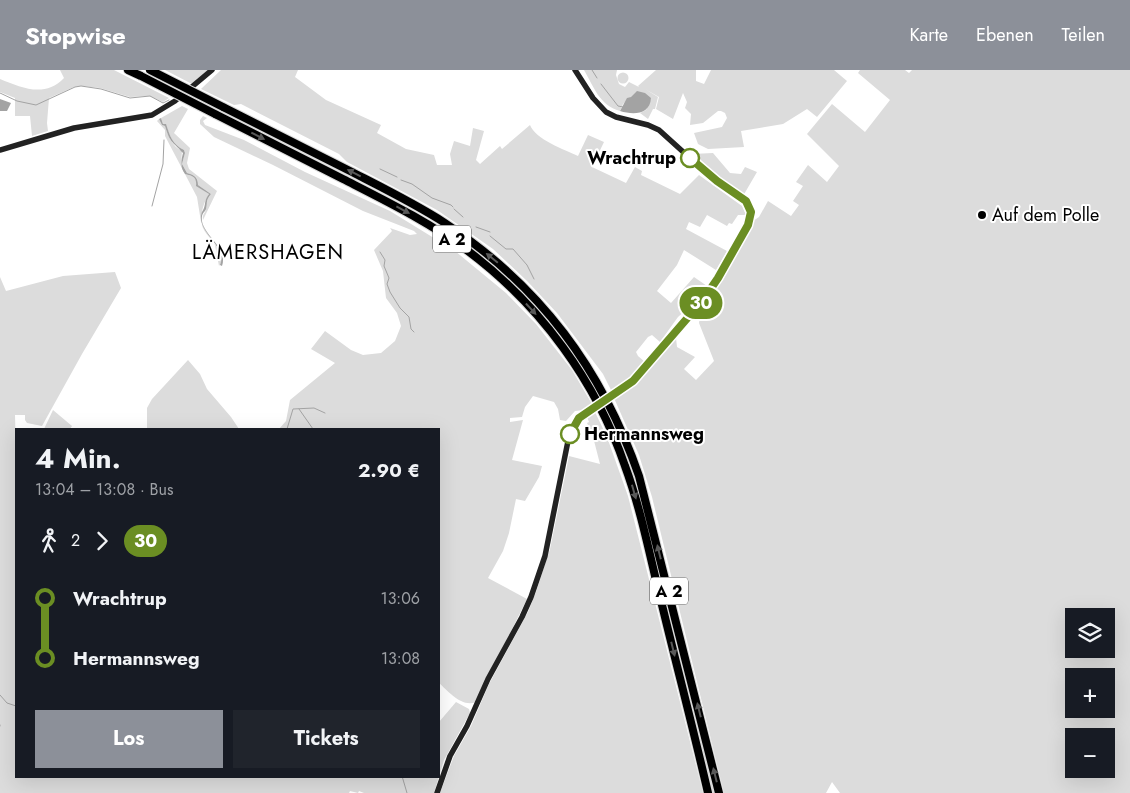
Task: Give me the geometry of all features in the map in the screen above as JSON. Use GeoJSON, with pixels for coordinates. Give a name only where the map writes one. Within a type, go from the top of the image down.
{"type":"FeatureCollection","features":[{"type":"Feature","properties":{"kind":"highway","name":"A 2"},"geometry":{"type":"LineString","coordinates":[[128,70],[368,191],[450,238],[484,263],[507,284],[561,345],[579,371],[607,421],[632,485],[708,793]]}},
{"type":"Feature","properties":{"kind":"highway","name":"A 2"},"geometry":{"type":"LineString","coordinates":[[150,70],[377,185],[444,222],[500,265],[530,292],[551,316],[591,371],[610,405],[629,446],[639,476],[719,793]]}},
{"type":"Feature","properties":{"kind":"main road"},"geometry":{"type":"LineString","coordinates":[[0,150],[74,128],[152,115],[174,102],[212,70]]}},
{"type":"Feature","properties":{"kind":"main road"},"geometry":{"type":"LineString","coordinates":[[437,793],[450,756],[467,726],[491,673],[531,597],[546,548],[569,436],[576,421],[620,391],[639,374],[707,296],[750,221],[751,212],[746,201],[712,178],[658,130],[645,124],[616,117],[602,108],[593,98],[575,70]]}},
{"type":"Feature","properties":{"kind":"shaded area"},"geometry":{"type":"Polygon","coordinates":[[[60,70],[114,70],[169,98],[163,102],[149,96],[130,97],[100,88],[74,87],[49,98],[48,131],[32,136],[30,116],[15,116],[15,98],[0,92],[0,79],[25,88],[49,88],[64,78],[60,70]]]}},
{"type":"Feature","properties":{"kind":"shaded area"},"geometry":{"type":"Polygon","coordinates":[[[165,70],[208,70],[192,84],[165,70]]]}},
{"type":"Feature","properties":{"kind":"shaded area"},"geometry":{"type":"Polygon","coordinates":[[[221,70],[298,70],[295,77],[326,100],[381,125],[377,133],[406,149],[434,155],[437,165],[452,165],[450,154],[454,141],[470,146],[473,128],[484,131],[476,160],[480,164],[500,146],[502,149],[530,125],[544,139],[578,156],[588,135],[604,142],[592,167],[626,183],[635,167],[642,171],[641,175],[680,194],[699,175],[742,206],[746,215],[738,215],[732,224],[729,223],[727,226],[707,215],[700,227],[689,222],[686,229],[727,251],[716,270],[684,250],[677,265],[657,291],[671,303],[694,277],[707,286],[700,297],[678,317],[660,342],[652,335],[648,337],[636,352],[645,362],[625,383],[612,392],[603,374],[557,313],[493,249],[437,210],[347,162],[339,154],[241,104],[234,105],[201,89],[221,70]]]}},
{"type":"Feature","properties":{"kind":"shaded area"},"geometry":{"type":"Polygon","coordinates":[[[584,70],[617,70],[616,75],[619,84],[625,87],[629,82],[639,87],[656,70],[696,70],[696,81],[704,84],[711,70],[834,70],[847,81],[817,117],[807,109],[783,124],[741,131],[744,147],[708,149],[698,144],[694,133],[722,127],[727,118],[725,113],[718,111],[703,123],[690,125],[691,114],[685,108],[687,102],[683,93],[673,119],[656,109],[659,97],[645,89],[658,97],[655,109],[653,109],[648,119],[640,113],[646,110],[651,98],[631,97],[623,104],[620,111],[602,100],[584,70]]]}},
{"type":"Feature","properties":{"kind":"shaded area"},"geometry":{"type":"Polygon","coordinates":[[[860,70],[905,70],[909,73],[912,70],[1130,70],[1130,793],[840,793],[832,782],[826,793],[724,793],[652,497],[639,455],[614,398],[632,386],[676,338],[677,347],[695,357],[684,369],[696,380],[714,361],[699,323],[701,310],[753,221],[759,217],[768,201],[791,216],[799,205],[793,201],[803,186],[796,182],[808,165],[827,182],[839,166],[807,134],[832,104],[865,132],[890,100],[858,73],[860,70]]]}},
{"type":"Feature","properties":{"kind":"shaded area"},"geometry":{"type":"Polygon","coordinates":[[[623,72],[629,78],[623,84],[617,78],[623,72]]]}},
{"type":"Feature","properties":{"kind":"shaded area"},"geometry":{"type":"Polygon","coordinates":[[[637,91],[645,93],[651,98],[648,108],[635,113],[620,111],[627,98],[637,91]]]}},
{"type":"Feature","properties":{"kind":"shaded area"},"geometry":{"type":"Polygon","coordinates":[[[0,99],[11,103],[7,111],[0,111],[0,99]]]}},
{"type":"Feature","properties":{"kind":"shaded area"},"geometry":{"type":"Polygon","coordinates":[[[182,106],[188,109],[174,133],[190,148],[187,163],[189,169],[217,191],[203,220],[207,200],[211,194],[198,185],[195,176],[187,173],[182,164],[184,150],[174,142],[161,118],[182,106]]]}},
{"type":"Feature","properties":{"kind":"shaded area"},"geometry":{"type":"Polygon","coordinates":[[[203,116],[207,118],[203,121],[205,125],[244,140],[305,172],[390,211],[455,251],[506,293],[536,324],[572,370],[592,404],[584,410],[575,411],[566,421],[560,420],[558,409],[554,402],[533,396],[525,407],[522,417],[510,418],[510,422],[523,420],[512,460],[542,466],[539,477],[525,501],[516,499],[503,551],[488,578],[527,599],[476,702],[466,703],[461,701],[440,684],[440,428],[280,428],[286,421],[290,400],[335,363],[311,349],[325,331],[351,350],[363,355],[381,353],[395,341],[401,326],[397,313],[386,298],[383,271],[374,250],[392,231],[390,228],[410,235],[417,234],[414,231],[363,211],[214,137],[200,124],[203,116]]]}},
{"type":"Feature","properties":{"kind":"shaded area"},"geometry":{"type":"Polygon","coordinates":[[[161,118],[163,124],[166,124],[174,142],[184,150],[182,164],[187,173],[195,177],[198,185],[211,194],[207,200],[202,222],[201,216],[209,194],[196,186],[194,177],[185,174],[181,164],[183,153],[170,139],[165,126],[162,125],[159,119],[161,118]]]}},
{"type":"Feature","properties":{"kind":"shaded area"},"geometry":{"type":"Polygon","coordinates":[[[159,119],[162,125],[165,126],[173,144],[182,151],[181,164],[185,174],[194,177],[197,186],[209,194],[202,211],[202,223],[197,197],[165,136],[165,130],[157,121],[159,119]]]}},
{"type":"Feature","properties":{"kind":"shaded area"},"geometry":{"type":"Polygon","coordinates":[[[713,153],[730,173],[741,174],[745,167],[757,172],[743,196],[713,174],[692,154],[713,153]]]}},
{"type":"Feature","properties":{"kind":"shaded area"},"geometry":{"type":"Polygon","coordinates":[[[202,222],[221,252],[222,266],[220,265],[220,253],[202,222]]]}},
{"type":"Feature","properties":{"kind":"shaded area"},"geometry":{"type":"Polygon","coordinates":[[[202,223],[213,242],[203,228],[202,223]]]}},
{"type":"Feature","properties":{"kind":"shaded area"},"geometry":{"type":"Polygon","coordinates":[[[213,242],[220,252],[221,261],[219,266],[215,245],[213,242]]]}},
{"type":"Feature","properties":{"kind":"shaded area"},"geometry":{"type":"Polygon","coordinates":[[[115,272],[121,288],[42,426],[27,423],[25,415],[15,415],[15,778],[439,778],[434,793],[364,793],[359,791],[358,793],[350,791],[349,793],[0,793],[0,277],[6,291],[63,276],[115,272]]]}},
{"type":"Feature","properties":{"kind":"shaded area"},"geometry":{"type":"Polygon","coordinates":[[[188,360],[200,374],[207,389],[238,428],[147,428],[147,408],[152,399],[188,360]]]}},
{"type":"Feature","properties":{"kind":"shaded area"},"geometry":{"type":"Polygon","coordinates":[[[605,405],[623,444],[639,491],[715,793],[712,793],[637,487],[605,405]]]}},
{"type":"Feature","properties":{"kind":"shaded area"},"geometry":{"type":"Polygon","coordinates":[[[53,410],[72,426],[71,428],[44,428],[53,410]]]}},
{"type":"Feature","properties":{"kind":"shaded area"},"geometry":{"type":"Polygon","coordinates":[[[595,412],[607,437],[628,496],[703,793],[440,793],[454,756],[471,726],[489,684],[528,612],[536,592],[550,549],[569,456],[600,464],[592,433],[587,423],[589,422],[587,417],[595,412]]]}},
{"type":"Feature","properties":{"kind":"shaded area"},"geometry":{"type":"Polygon","coordinates":[[[456,702],[469,709],[470,713],[444,760],[440,773],[440,721],[456,702]]]}},
{"type":"Feature","properties":{"kind":"waterway"},"geometry":{"type":"LineString","coordinates":[[592,70],[597,78]]}},
{"type":"Feature","properties":{"kind":"waterway"},"geometry":{"type":"LineString","coordinates":[[601,84],[618,106],[623,107]]}},
{"type":"Feature","properties":{"kind":"waterway"},"geometry":{"type":"LineString","coordinates":[[0,93],[17,101],[36,105],[81,86],[101,89],[130,98],[150,96],[163,103],[169,100]]}},
{"type":"Feature","properties":{"kind":"waterway"},"geometry":{"type":"LineString","coordinates":[[152,206],[163,164],[164,140]]}},
{"type":"Feature","properties":{"kind":"waterway"},"geometry":{"type":"LineString","coordinates":[[380,169],[397,177]]}},
{"type":"Feature","properties":{"kind":"waterway"},"geometry":{"type":"LineString","coordinates":[[401,180],[412,184],[432,198],[453,207]]}},
{"type":"Feature","properties":{"kind":"waterway"},"geometry":{"type":"LineString","coordinates":[[454,209],[463,217]]}},
{"type":"Feature","properties":{"kind":"waterway"},"geometry":{"type":"LineString","coordinates":[[476,227],[490,232]]}},
{"type":"Feature","properties":{"kind":"waterway"},"geometry":{"type":"LineString","coordinates":[[490,236],[506,249],[513,249],[527,265],[534,279]]}},
{"type":"Feature","properties":{"kind":"waterway"},"geometry":{"type":"LineString","coordinates":[[380,252],[385,260],[384,266],[389,278],[387,284],[390,292],[400,308],[409,317],[411,329],[414,332]]}},
{"type":"Feature","properties":{"kind":"waterway"},"geometry":{"type":"LineString","coordinates":[[287,428],[293,409],[314,408],[325,413]]}},
{"type":"Feature","properties":{"kind":"waterway"},"geometry":{"type":"LineString","coordinates":[[299,409],[312,428]]}},
{"type":"Feature","properties":{"kind":"waterway"},"geometry":{"type":"LineString","coordinates":[[0,695],[7,703],[15,706]]}},
{"type":"Feature","properties":{"kind":"waterway"},"geometry":{"type":"LineString","coordinates":[[403,778],[407,793]]}},
{"type":"Feature","properties":{"kind":"bus line","name":"30"},"geometry":{"type":"LineString","coordinates":[[570,434],[579,418],[629,385],[661,350],[711,289],[750,221],[751,212],[746,201],[717,181],[690,158]]}},
{"type":"Feature","properties":{"kind":"place","name":"Wrachtrup"},"geometry":{"type":"Point","coordinates":[690,158]}},
{"type":"Feature","properties":{"kind":"place","name":"Auf dem Polle"},"geometry":{"type":"Point","coordinates":[982,215]}},
{"type":"Feature","properties":{"kind":"place","name":"Hermannsweg"},"geometry":{"type":"Point","coordinates":[570,434]}},
{"type":"Feature","properties":{"kind":"district","name":"LÄMERSHAGEN"},"geometry":{"type":"Point","coordinates":[268,252]}}]}
